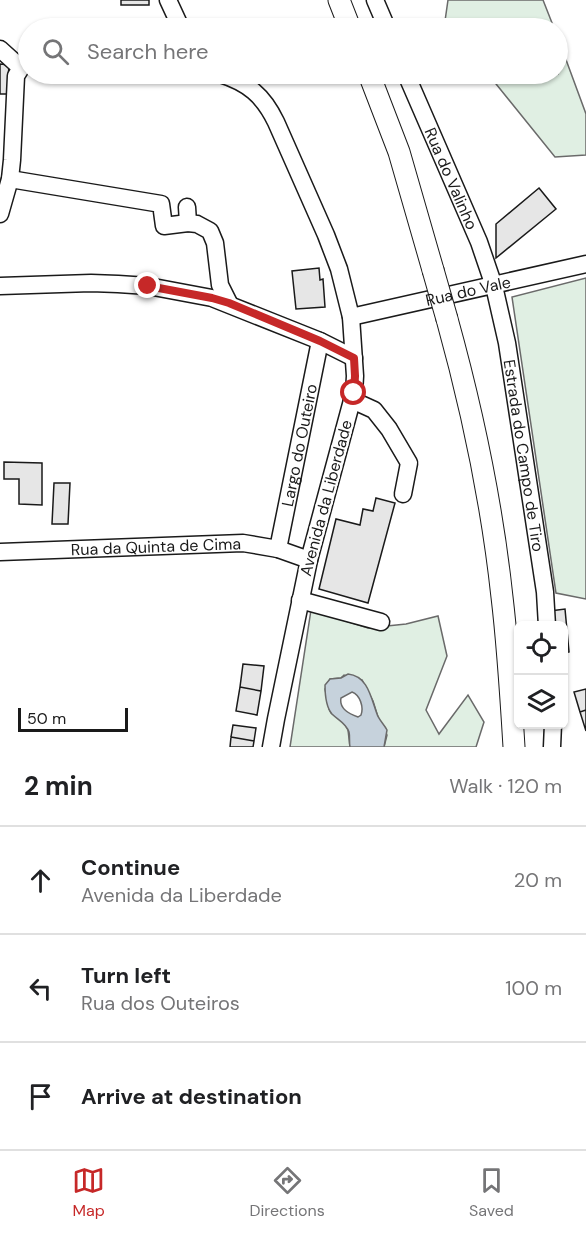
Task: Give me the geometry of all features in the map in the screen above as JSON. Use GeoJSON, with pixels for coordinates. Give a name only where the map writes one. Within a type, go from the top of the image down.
{"type":"FeatureCollection","features":[{"type":"Feature","properties":{"kind":"main road"},"geometry":{"type":"LineString","coordinates":[[339,0],[346,18]]}},
{"type":"Feature","properties":{"kind":"main road"},"geometry":{"type":"LineString","coordinates":[[373,84],[399,152],[434,270],[473,420],[494,538],[504,618],[513,747]]}},
{"type":"Feature","properties":{"kind":"street"},"geometry":{"type":"LineString","coordinates":[[168,0],[176,18]]}},
{"type":"Feature","properties":{"kind":"street"},"geometry":{"type":"LineString","coordinates":[[375,0],[383,18]]}},
{"type":"Feature","properties":{"kind":"street"},"geometry":{"type":"LineString","coordinates":[[0,49],[18,62]]}},
{"type":"Feature","properties":{"kind":"street"},"geometry":{"type":"LineString","coordinates":[[0,214],[10,179],[16,76],[18,74]]}},
{"type":"Feature","properties":{"kind":"street","name":"Avenida da Liberdade"},"geometry":{"type":"LineString","coordinates":[[244,84],[259,95],[272,113],[330,245],[339,269],[351,317],[355,376],[352,400],[300,600],[272,747]]}},
{"type":"Feature","properties":{"kind":"street","name":"Rua do Valinho"},"geometry":{"type":"LineString","coordinates":[[410,84],[479,242],[494,286]]}},
{"type":"Feature","properties":{"kind":"street"},"geometry":{"type":"LineString","coordinates":[[10,179],[161,204],[164,226],[188,215],[197,224],[210,231],[215,243],[220,285],[229,303]]}},
{"type":"Feature","properties":{"kind":"street","name":"Rua do Vale"},"geometry":{"type":"LineString","coordinates":[[351,317],[586,264]]}},
{"type":"Feature","properties":{"kind":"street"},"geometry":{"type":"LineString","coordinates":[[0,286],[91,283],[148,286],[212,298],[320,341],[354,358]]}},
{"type":"Feature","properties":{"kind":"street","name":"Estrada do Campo de Tiro"},"geometry":{"type":"LineString","coordinates":[[494,286],[507,343],[545,592],[547,621]]}},
{"type":"Feature","properties":{"kind":"street","name":"Largo do Outeiro"},"geometry":{"type":"LineString","coordinates":[[278,549],[320,341]]}},
{"type":"Feature","properties":{"kind":"street"},"geometry":{"type":"LineString","coordinates":[[352,400],[374,410],[389,429],[409,463],[403,494]]}},
{"type":"Feature","properties":{"kind":"street","name":"Rua da Quinta de Cima"},"geometry":{"type":"LineString","coordinates":[[0,552],[243,543],[278,549],[309,560]]}},
{"type":"Feature","properties":{"kind":"street"},"geometry":{"type":"LineString","coordinates":[[300,600],[381,622]]}},
{"type":"Feature","properties":{"kind":"street"},"geometry":{"type":"LineString","coordinates":[[552,747],[553,729]]}},
{"type":"Feature","properties":{"kind":"green space"},"geometry":{"type":"Polygon","coordinates":[[[448,0],[543,0],[550,18],[445,18],[448,0]]]}},
{"type":"Feature","properties":{"kind":"green space"},"geometry":{"type":"Polygon","coordinates":[[[568,65],[586,114],[586,155],[555,157],[496,84],[568,84],[568,65]]]}},
{"type":"Feature","properties":{"kind":"green space"},"geometry":{"type":"Polygon","coordinates":[[[586,278],[586,599],[556,593],[512,297],[586,278]]]}},
{"type":"Feature","properties":{"kind":"green space"},"geometry":{"type":"Polygon","coordinates":[[[311,610],[368,628],[406,624],[438,616],[447,656],[426,710],[439,734],[468,695],[484,722],[476,747],[384,747],[387,735],[362,680],[344,675],[341,678],[330,679],[325,689],[331,713],[344,723],[348,730],[350,747],[290,747],[311,610]]]}},
{"type":"Feature","properties":{"kind":"shaded area"},"geometry":{"type":"Polygon","coordinates":[[[348,674],[364,683],[378,716],[387,730],[384,747],[350,747],[348,729],[332,714],[327,704],[325,685],[330,679],[341,678],[348,674]],[[352,692],[341,698],[341,702],[345,710],[358,717],[362,712],[362,705],[352,692]]]}},
{"type":"Feature","properties":{"kind":"building"},"geometry":{"type":"Polygon","coordinates":[[[121,0],[149,0],[149,5],[121,5],[121,0]]]}},
{"type":"Feature","properties":{"kind":"building"},"geometry":{"type":"Polygon","coordinates":[[[0,64],[9,65],[7,94],[0,94],[0,64]]]}},
{"type":"Feature","properties":{"kind":"building"},"geometry":{"type":"Polygon","coordinates":[[[539,188],[556,209],[496,258],[496,224],[539,188]]]}},
{"type":"Feature","properties":{"kind":"building"},"geometry":{"type":"Polygon","coordinates":[[[319,268],[320,280],[323,279],[325,307],[296,309],[292,271],[319,268]]]}},
{"type":"Feature","properties":{"kind":"building"},"geometry":{"type":"Polygon","coordinates":[[[4,462],[42,463],[42,505],[19,504],[19,479],[4,479],[4,462]]]}},
{"type":"Feature","properties":{"kind":"building"},"geometry":{"type":"Polygon","coordinates":[[[54,483],[70,483],[68,524],[52,524],[54,483]]]}},
{"type":"Feature","properties":{"kind":"building"},"geometry":{"type":"Polygon","coordinates":[[[376,498],[395,503],[368,603],[319,589],[336,519],[360,525],[363,509],[373,511],[376,498]]]}},
{"type":"Feature","properties":{"kind":"building"},"geometry":{"type":"Polygon","coordinates":[[[565,609],[566,621],[551,621],[550,611],[565,609]]]}},
{"type":"Feature","properties":{"kind":"building"},"geometry":{"type":"Polygon","coordinates":[[[243,664],[264,666],[261,691],[240,687],[243,664]]]}},
{"type":"Feature","properties":{"kind":"building"},"geometry":{"type":"Polygon","coordinates":[[[240,687],[261,691],[257,715],[236,711],[240,687]]]}},
{"type":"Feature","properties":{"kind":"building"},"geometry":{"type":"Polygon","coordinates":[[[586,689],[586,710],[580,712],[574,692],[586,689]]]}},
{"type":"Feature","properties":{"kind":"building"},"geometry":{"type":"Polygon","coordinates":[[[586,710],[586,731],[580,712],[586,710]]]}},
{"type":"Feature","properties":{"kind":"building"},"geometry":{"type":"Polygon","coordinates":[[[233,725],[256,728],[254,741],[231,737],[233,725]]]}},
{"type":"Feature","properties":{"kind":"building"},"geometry":{"type":"Polygon","coordinates":[[[231,737],[254,741],[253,747],[230,747],[231,737]]]}},
{"type":"Feature","properties":{"kind":"route"},"geometry":{"type":"LineString","coordinates":[[148,286],[229,303],[320,341],[354,358],[354,393]]}}]}
